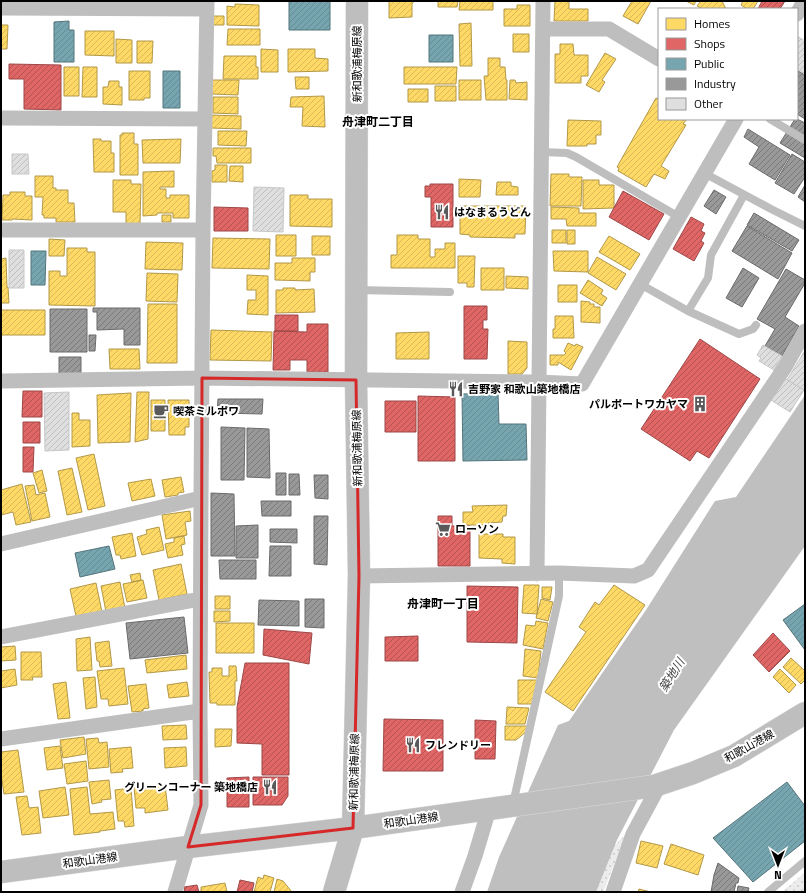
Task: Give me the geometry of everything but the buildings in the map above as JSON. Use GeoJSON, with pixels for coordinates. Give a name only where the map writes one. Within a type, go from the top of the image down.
{"type":"FeatureCollection","features":[{"type":"Feature","properties":{"kind":"main road","name":"新和歌浦梅原線"},"geometry":{"type":"LineString","coordinates":[[334,892],[353,828],[359,576],[356,380],[357,1]]}},
{"type":"Feature","properties":{"kind":"main road","name":"和歌山港線"},"geometry":{"type":"LineString","coordinates":[[1,872],[188,847],[353,828],[657,785],[693,773],[734,756],[801,721]]}},
{"type":"Feature","properties":{"kind":"street"},"geometry":{"type":"LineString","coordinates":[[537,574],[543,1]]}},
{"type":"Feature","properties":{"kind":"street"},"geometry":{"type":"LineString","coordinates":[[798,12],[804,1]]}},
{"type":"Feature","properties":{"kind":"street"},"geometry":{"type":"LineString","coordinates":[[1,8],[207,5],[203,230],[200,599],[201,805],[175,892]]}},
{"type":"Feature","properties":{"kind":"street"},"geometry":{"type":"LineString","coordinates":[[543,29],[609,29],[658,58]]}},
{"type":"Feature","properties":{"kind":"street"},"geometry":{"type":"LineString","coordinates":[[1,118],[205,119]]}},
{"type":"Feature","properties":{"kind":"street"},"geometry":{"type":"LineString","coordinates":[[1,381],[202,378],[538,382],[582,384],[735,120]]}},
{"type":"Feature","properties":{"kind":"street"},"geometry":{"type":"LineString","coordinates":[[1,230],[203,230]]}},
{"type":"Feature","properties":{"kind":"street"},"geometry":{"type":"LineString","coordinates":[[359,576],[559,573],[634,576],[648,570],[785,367],[805,331]]}},
{"type":"Feature","properties":{"kind":"street"},"geometry":{"type":"LineString","coordinates":[[1,544],[201,498]]}},
{"type":"Feature","properties":{"kind":"street"},"geometry":{"type":"LineString","coordinates":[[1,637],[200,599]]}},
{"type":"Feature","properties":{"kind":"street"},"geometry":{"type":"LineString","coordinates":[[1,739],[200,711]]}},
{"type":"Feature","properties":{"kind":"street"},"geometry":{"type":"LineString","coordinates":[[613,892],[633,834],[657,785]]}},
{"type":"Feature","properties":{"kind":"street"},"geometry":{"type":"LineString","coordinates":[[462,892],[475,856],[489,809]]}},
{"type":"Feature","properties":{"kind":"lane"},"geometry":{"type":"LineString","coordinates":[[772,120],[805,140]]}},
{"type":"Feature","properties":{"kind":"lane"},"geometry":{"type":"LineString","coordinates":[[541,152],[567,153],[576,157],[679,217]]}},
{"type":"Feature","properties":{"kind":"lane"},"geometry":{"type":"LineString","coordinates":[[704,173],[805,226]]}},
{"type":"Feature","properties":{"kind":"lane"},"geometry":{"type":"LineString","coordinates":[[688,311],[708,278],[711,255],[744,195]]}},
{"type":"Feature","properties":{"kind":"lane"},"geometry":{"type":"LineString","coordinates":[[640,284],[688,311],[739,334],[753,329],[756,325]]}},
{"type":"Feature","properties":{"kind":"lane"},"geometry":{"type":"LineString","coordinates":[[357,290],[450,292]]}},
{"type":"Feature","properties":{"kind":"lane"},"geometry":{"type":"LineString","coordinates":[[515,806],[559,596],[559,573]]}},
{"type":"Feature","properties":{"kind":"lane"},"geometry":{"type":"LineString","coordinates":[[768,892],[805,861]]}},
{"type":"Feature","properties":{"kind":"highlighted area"},"geometry":{"type":"Polygon","coordinates":[[[202,378],[356,380],[359,576],[353,828],[188,847],[201,805],[202,378]]]}},
{"type":"Feature","properties":{"kind":"shaded area"},"geometry":{"type":"Polygon","coordinates":[[[627,833],[603,892],[596,892],[614,846],[627,833]]]}},
{"type":"Feature","properties":{"kind":"shaded area"},"geometry":{"type":"Polygon","coordinates":[[[805,872],[805,892],[782,892],[803,874],[805,872]]]}},
{"type":"Feature","properties":{"kind":"water","name":"築地川"},"geometry":{"type":"Polygon","coordinates":[[[805,395],[805,546],[674,730],[617,840],[596,892],[487,892],[499,857],[558,725],[569,721],[646,610],[715,501],[736,497],[805,395]]]}},
{"type":"Feature","properties":{"kind":"place","name":"はなまるうどん"},"geometry":{"type":"Point","coordinates":[442,212]}},
{"type":"Feature","properties":{"kind":"place","name":"吉野家 和歌山築地橋店"},"geometry":{"type":"Point","coordinates":[456,389]}},
{"type":"Feature","properties":{"kind":"place","name":"パルポートワカヤマ"},"geometry":{"type":"Point","coordinates":[700,404]}},
{"type":"Feature","properties":{"kind":"place","name":"喫茶ミルポワ"},"geometry":{"type":"Point","coordinates":[161,411]}},
{"type":"Feature","properties":{"kind":"place","name":"ローソン"},"geometry":{"type":"Point","coordinates":[443,529]}},
{"type":"Feature","properties":{"kind":"place","name":"フレンドリー"},"geometry":{"type":"Point","coordinates":[413,745]}},
{"type":"Feature","properties":{"kind":"place","name":"グリーンコーナー 築地橋店"},"geometry":{"type":"Point","coordinates":[270,787]}},
{"type":"Feature","properties":{"kind":"district","name":"舟津町二丁目"},"geometry":{"type":"Point","coordinates":[378,122]}},
{"type":"Feature","properties":{"kind":"district","name":"舟津町一丁目"},"geometry":{"type":"Point","coordinates":[443,604]}}]}
